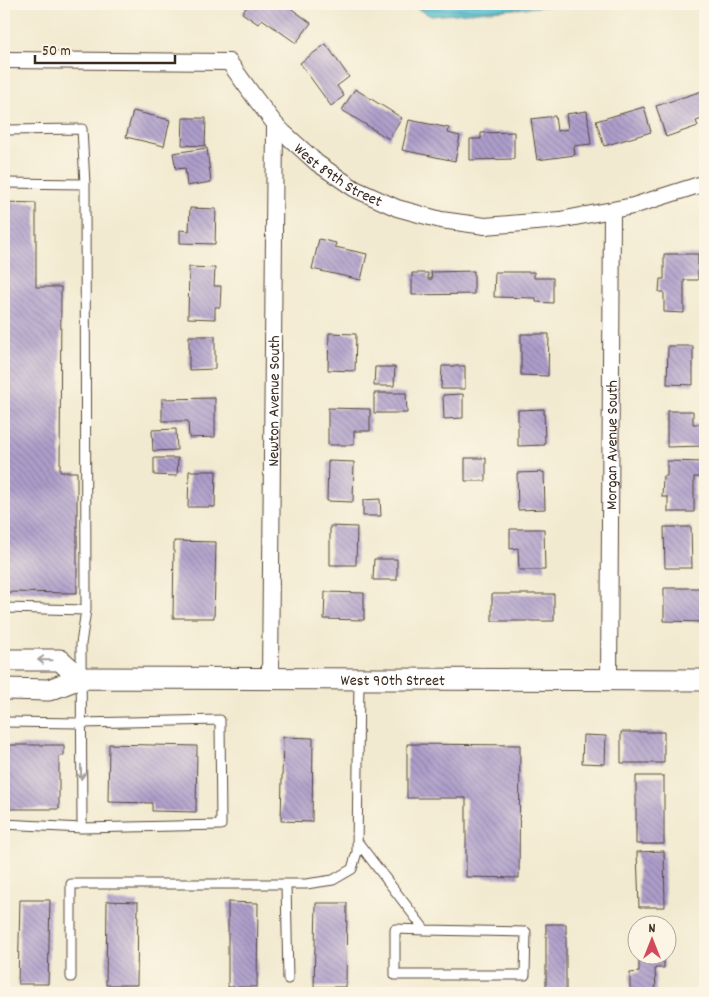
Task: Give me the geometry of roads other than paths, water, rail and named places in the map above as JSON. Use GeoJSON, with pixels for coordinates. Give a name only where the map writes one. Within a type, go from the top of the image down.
{"type":"FeatureCollection","features":[{"type":"Feature","properties":{"kind":"street","name":"West 89th Street"},"geometry":{"type":"LineString","coordinates":[[4,60],[229,62],[275,124],[317,163],[355,189],[397,208],[441,220],[485,226],[560,220],[633,206],[705,183]]}},
{"type":"Feature","properties":{"kind":"street","name":"Newton Avenue South"},"geometry":{"type":"LineString","coordinates":[[270,679],[275,124]]}},
{"type":"Feature","properties":{"kind":"street","name":"Morgan Avenue South"},"geometry":{"type":"LineString","coordinates":[[609,680],[612,211]]}},
{"type":"Feature","properties":{"kind":"street"},"geometry":{"type":"LineString","coordinates":[[4,660],[60,660],[80,678]]}},
{"type":"Feature","properties":{"kind":"street","name":"West 90th Street"},"geometry":{"type":"LineString","coordinates":[[4,689],[49,690],[80,678],[705,680]]}},
{"type":"Feature","properties":{"kind":"lane"},"geometry":{"type":"LineString","coordinates":[[4,130],[82,129],[85,184],[86,610],[81,644],[80,678],[82,828]]}},
{"type":"Feature","properties":{"kind":"lane"},"geometry":{"type":"LineString","coordinates":[[4,184],[85,184]]}},
{"type":"Feature","properties":{"kind":"lane"},"geometry":{"type":"LineString","coordinates":[[4,608],[86,610]]}},
{"type":"Feature","properties":{"kind":"lane"},"geometry":{"type":"LineString","coordinates":[[71,977],[71,884],[306,884],[333,880],[352,869],[357,852],[359,679]]}},
{"type":"Feature","properties":{"kind":"lane"},"geometry":{"type":"LineString","coordinates":[[4,722],[81,723],[220,720],[221,825],[82,828],[4,824]]}},
{"type":"Feature","properties":{"kind":"lane"},"geometry":{"type":"LineString","coordinates":[[357,841],[425,930]]}},
{"type":"Feature","properties":{"kind":"lane"},"geometry":{"type":"LineString","coordinates":[[286,884],[288,979]]}},
{"type":"Feature","properties":{"kind":"lane"},"geometry":{"type":"LineString","coordinates":[[395,929],[425,930],[526,932],[525,975],[395,975],[395,929]]}},
{"type":"Feature","properties":{"kind":"water"},"geometry":{"type":"Polygon","coordinates":[[[409,4],[574,4],[431,16],[409,4]]]}}]}
